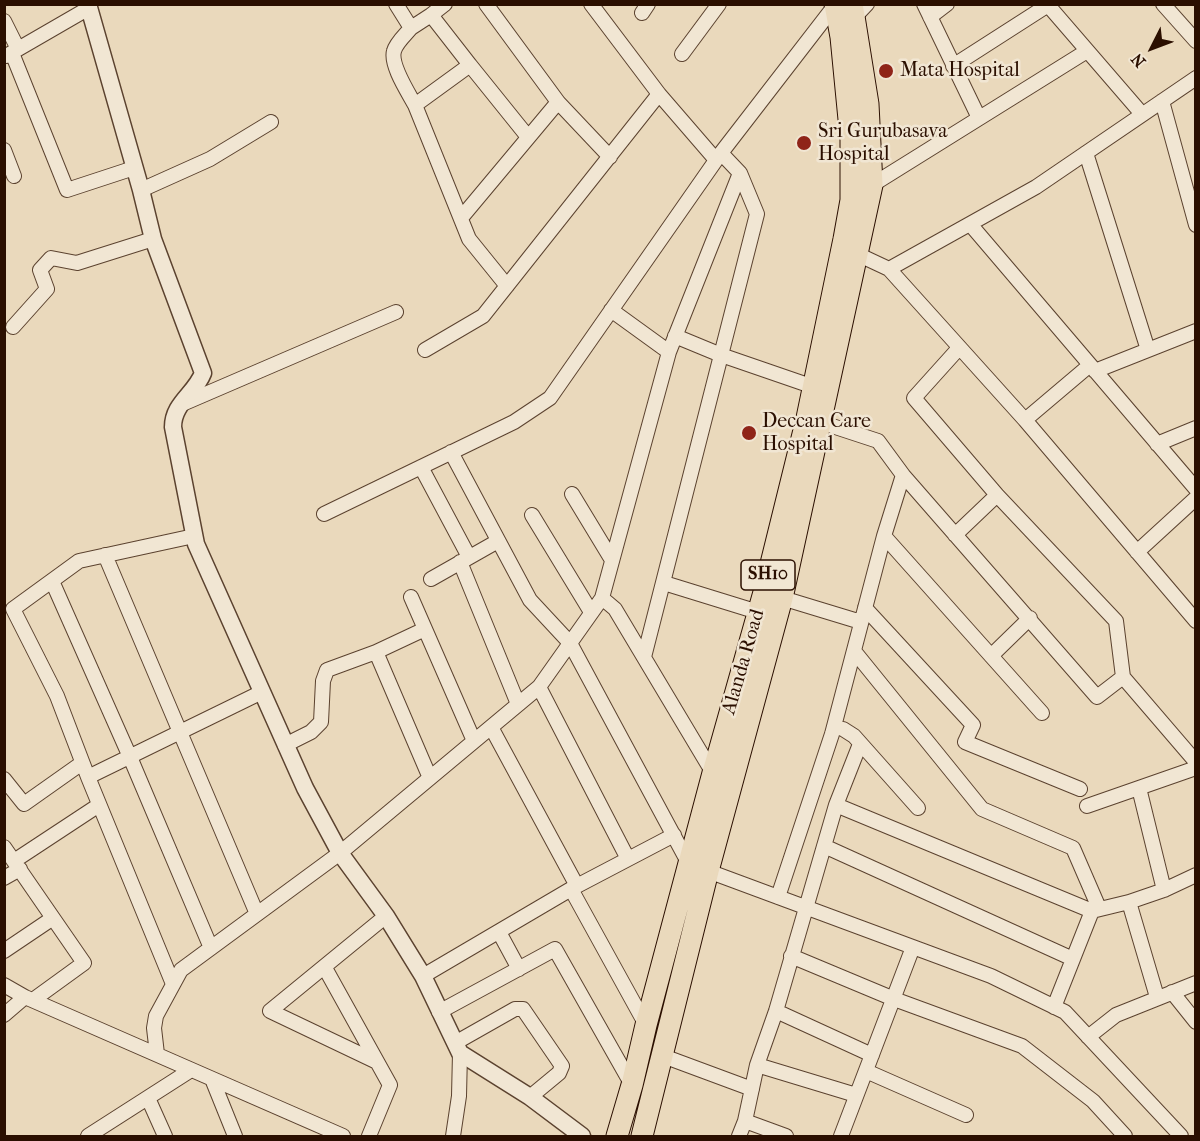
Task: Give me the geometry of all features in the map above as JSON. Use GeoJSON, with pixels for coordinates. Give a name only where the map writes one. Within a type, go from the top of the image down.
{"type":"FeatureCollection","features":[{"type":"Feature","properties":{"kind":"main road","name":"Alanda Road"},"geometry":{"type":"LineString","coordinates":[[642,1137],[663,1056],[713,773],[814,420],[814,387],[851,247],[872,185],[868,104],[853,15],[836,5]]}},
{"type":"Feature","properties":{"kind":"main road","name":"Alanda Road"},"geometry":{"type":"LineString","coordinates":[[617,1137],[646,1025],[698,868],[782,598],[814,420],[851,247],[853,15]]}},
{"type":"Feature","properties":{"kind":"street"},"geometry":{"type":"LineString","coordinates":[[396,4],[411,28]]}},
{"type":"Feature","properties":{"kind":"street"},"geometry":{"type":"LineString","coordinates":[[445,4],[411,28],[397,45],[393,56],[469,239],[507,286]]}},
{"type":"Feature","properties":{"kind":"street"},"geometry":{"type":"LineString","coordinates":[[486,4],[558,102],[610,157]]}},
{"type":"Feature","properties":{"kind":"street"},"geometry":{"type":"LineString","coordinates":[[591,4],[659,94],[718,157],[740,173],[758,214],[644,657]]}},
{"type":"Feature","properties":{"kind":"street"},"geometry":{"type":"LineString","coordinates":[[682,54],[719,4]]}},
{"type":"Feature","properties":{"kind":"street"},"geometry":{"type":"LineString","coordinates":[[947,4],[927,11],[979,118]]}},
{"type":"Feature","properties":{"kind":"street"},"geometry":{"type":"LineString","coordinates":[[324,514],[514,422],[550,398],[718,157],[836,5]]}},
{"type":"Feature","properties":{"kind":"street"},"geometry":{"type":"LineString","coordinates":[[954,66],[1047,5],[1142,114]]}},
{"type":"Feature","properties":{"kind":"street"},"geometry":{"type":"LineString","coordinates":[[1165,5],[1196,41]]}},
{"type":"Feature","properties":{"kind":"street"},"geometry":{"type":"LineString","coordinates":[[11,53],[88,6],[153,239],[203,373],[179,405],[173,417],[196,544],[305,788],[340,853],[386,916],[423,976],[457,1048],[459,1096],[453,1137]]}},
{"type":"Feature","properties":{"kind":"street"},"geometry":{"type":"LineString","coordinates":[[431,15],[528,137]]}},
{"type":"Feature","properties":{"kind":"street"},"geometry":{"type":"LineString","coordinates":[[4,21],[11,53],[67,190],[134,168]]}},
{"type":"Feature","properties":{"kind":"street"},"geometry":{"type":"LineString","coordinates":[[872,185],[1087,51]]}},
{"type":"Feature","properties":{"kind":"street"},"geometry":{"type":"LineString","coordinates":[[415,105],[470,65]]}},
{"type":"Feature","properties":{"kind":"street"},"geometry":{"type":"LineString","coordinates":[[889,269],[1036,187],[1196,78]]}},
{"type":"Feature","properties":{"kind":"street"},"geometry":{"type":"LineString","coordinates":[[425,350],[483,316],[659,94]]}},
{"type":"Feature","properties":{"kind":"street"},"geometry":{"type":"LineString","coordinates":[[1162,101],[1196,225]]}},
{"type":"Feature","properties":{"kind":"street"},"geometry":{"type":"LineString","coordinates":[[460,218],[558,102]]}},
{"type":"Feature","properties":{"kind":"street"},"geometry":{"type":"LineString","coordinates":[[141,190],[210,159],[271,122]]}},
{"type":"Feature","properties":{"kind":"street"},"geometry":{"type":"LineString","coordinates":[[4,150],[14,176]]}},
{"type":"Feature","properties":{"kind":"street"},"geometry":{"type":"LineString","coordinates":[[1086,153],[1148,350]]}},
{"type":"Feature","properties":{"kind":"street"},"geometry":{"type":"LineString","coordinates":[[157,1054],[154,1028],[156,1016],[181,970],[340,853],[540,687],[602,598],[669,352],[740,173]]}},
{"type":"Feature","properties":{"kind":"street"},"geometry":{"type":"LineString","coordinates":[[970,224],[1196,489]]}},
{"type":"Feature","properties":{"kind":"street"},"geometry":{"type":"LineString","coordinates":[[13,327],[47,289],[40,270],[51,258],[77,263],[153,239]]}},
{"type":"Feature","properties":{"kind":"street"},"geometry":{"type":"LineString","coordinates":[[851,247],[889,269],[1025,420],[1196,621]]}},
{"type":"Feature","properties":{"kind":"street"},"geometry":{"type":"LineString","coordinates":[[611,310],[669,352]]}},
{"type":"Feature","properties":{"kind":"street"},"geometry":{"type":"LineString","coordinates":[[179,405],[396,312]]}},
{"type":"Feature","properties":{"kind":"street"},"geometry":{"type":"LineString","coordinates":[[1025,420],[1092,368],[1148,350],[1196,331]]}},
{"type":"Feature","properties":{"kind":"street"},"geometry":{"type":"LineString","coordinates":[[675,336],[721,355],[814,387]]}},
{"type":"Feature","properties":{"kind":"street"},"geometry":{"type":"LineString","coordinates":[[959,348],[914,398],[997,495],[1116,621],[1123,676],[1196,762]]}},
{"type":"Feature","properties":{"kind":"street"},"geometry":{"type":"LineString","coordinates":[[814,420],[878,441],[903,475],[1097,697],[1123,676]]}},
{"type":"Feature","properties":{"kind":"street"},"geometry":{"type":"LineString","coordinates":[[1157,444],[1196,428]]}},
{"type":"Feature","properties":{"kind":"street"},"geometry":{"type":"LineString","coordinates":[[451,452],[530,600],[570,643],[674,836],[698,868],[991,976],[1065,1012],[1181,1137]]}},
{"type":"Feature","properties":{"kind":"street"},"geometry":{"type":"LineString","coordinates":[[420,467],[465,560],[518,704]]}},
{"type":"Feature","properties":{"kind":"street"},"geometry":{"type":"LineString","coordinates":[[778,897],[834,727],[884,536],[903,475]]}},
{"type":"Feature","properties":{"kind":"street"},"geometry":{"type":"LineString","coordinates":[[572,494],[612,560]]}},
{"type":"Feature","properties":{"kind":"street"},"geometry":{"type":"LineString","coordinates":[[955,535],[997,495]]}},
{"type":"Feature","properties":{"kind":"street"},"geometry":{"type":"LineString","coordinates":[[1137,552],[1196,498]]}},
{"type":"Feature","properties":{"kind":"street"},"geometry":{"type":"LineString","coordinates":[[532,515],[591,612]]}},
{"type":"Feature","properties":{"kind":"street"},"geometry":{"type":"LineString","coordinates":[[173,984],[82,763],[57,696],[13,609],[79,561],[194,536]]}},
{"type":"Feature","properties":{"kind":"street"},"geometry":{"type":"LineString","coordinates":[[884,536],[1042,713]]}},
{"type":"Feature","properties":{"kind":"street"},"geometry":{"type":"LineString","coordinates":[[431,579],[498,541]]}},
{"type":"Feature","properties":{"kind":"street"},"geometry":{"type":"LineString","coordinates":[[105,555],[257,914]]}},
{"type":"Feature","properties":{"kind":"street"},"geometry":{"type":"LineString","coordinates":[[52,581],[130,756],[211,948]]}},
{"type":"Feature","properties":{"kind":"street"},"geometry":{"type":"LineString","coordinates":[[664,583],[758,612]]}},
{"type":"Feature","properties":{"kind":"street"},"geometry":{"type":"LineString","coordinates":[[411,597],[474,741]]}},
{"type":"Feature","properties":{"kind":"street"},"geometry":{"type":"LineString","coordinates":[[602,598],[615,609],[713,773]]}},
{"type":"Feature","properties":{"kind":"street"},"geometry":{"type":"LineString","coordinates":[[782,598],[861,622]]}},
{"type":"Feature","properties":{"kind":"street"},"geometry":{"type":"LineString","coordinates":[[865,608],[973,724],[965,742],[1080,789]]}},
{"type":"Feature","properties":{"kind":"street"},"geometry":{"type":"LineString","coordinates":[[4,627],[17,618]]}},
{"type":"Feature","properties":{"kind":"street"},"geometry":{"type":"LineString","coordinates":[[991,656],[1030,618]]}},
{"type":"Feature","properties":{"kind":"street"},"geometry":{"type":"LineString","coordinates":[[285,745],[311,732],[321,722],[323,681],[327,670],[376,652],[425,629]]}},
{"type":"Feature","properties":{"kind":"street"},"geometry":{"type":"LineString","coordinates":[[854,651],[982,809],[1073,848],[1096,910],[1054,1007]]}},
{"type":"Feature","properties":{"kind":"street"},"geometry":{"type":"LineString","coordinates":[[376,652],[430,778]]}},
{"type":"Feature","properties":{"kind":"street"},"geometry":{"type":"LineString","coordinates":[[540,687],[628,860]]}},
{"type":"Feature","properties":{"kind":"street"},"geometry":{"type":"LineString","coordinates":[[88,777],[262,692]]}},
{"type":"Feature","properties":{"kind":"street"},"geometry":{"type":"LineString","coordinates":[[491,727],[646,1025]]}},
{"type":"Feature","properties":{"kind":"street"},"geometry":{"type":"LineString","coordinates":[[834,727],[848,731],[918,808]]}},
{"type":"Feature","properties":{"kind":"street"},"geometry":{"type":"LineString","coordinates":[[739,1137],[745,1121],[757,1065],[776,1011],[836,805],[860,744]]}},
{"type":"Feature","properties":{"kind":"street"},"geometry":{"type":"LineString","coordinates":[[4,779],[24,804],[82,763]]}},
{"type":"Feature","properties":{"kind":"street"},"geometry":{"type":"LineString","coordinates":[[1087,806],[1196,768]]}},
{"type":"Feature","properties":{"kind":"street"},"geometry":{"type":"LineString","coordinates":[[1139,788],[1164,890]]}},
{"type":"Feature","properties":{"kind":"street"},"geometry":{"type":"LineString","coordinates":[[4,878],[17,865],[99,805]]}},
{"type":"Feature","properties":{"kind":"street"},"geometry":{"type":"LineString","coordinates":[[836,805],[1096,910],[1164,890],[1196,875]]}},
{"type":"Feature","properties":{"kind":"street"},"geometry":{"type":"LineString","coordinates":[[423,976],[574,888],[674,836]]}},
{"type":"Feature","properties":{"kind":"street"},"geometry":{"type":"LineString","coordinates":[[824,846],[1073,959]]}},
{"type":"Feature","properties":{"kind":"street"},"geometry":{"type":"LineString","coordinates":[[4,847],[84,963],[4,1015]]}},
{"type":"Feature","properties":{"kind":"street"},"geometry":{"type":"LineString","coordinates":[[1129,902],[1157,997]]}},
{"type":"Feature","properties":{"kind":"street"},"geometry":{"type":"LineString","coordinates":[[377,1062],[270,1011],[386,916]]}},
{"type":"Feature","properties":{"kind":"street"},"geometry":{"type":"LineString","coordinates":[[4,951],[53,918]]}},
{"type":"Feature","properties":{"kind":"street"},"geometry":{"type":"LineString","coordinates":[[500,932],[519,969]]}},
{"type":"Feature","properties":{"kind":"street"},"geometry":{"type":"LineString","coordinates":[[841,1137],[914,947]]}},
{"type":"Feature","properties":{"kind":"street"},"geometry":{"type":"LineString","coordinates":[[439,1012],[555,950],[632,1085]]}},
{"type":"Feature","properties":{"kind":"street"},"geometry":{"type":"LineString","coordinates":[[791,956],[894,999],[1022,1046],[1093,1101],[1125,1137]]}},
{"type":"Feature","properties":{"kind":"street"},"geometry":{"type":"LineString","coordinates":[[325,968],[390,1085],[369,1137]]}},
{"type":"Feature","properties":{"kind":"street"},"geometry":{"type":"LineString","coordinates":[[1088,1037],[1116,1015],[1196,983]]}},
{"type":"Feature","properties":{"kind":"street"},"geometry":{"type":"LineString","coordinates":[[4,985],[343,1137]]}},
{"type":"Feature","properties":{"kind":"street"},"geometry":{"type":"LineString","coordinates":[[1172,992],[1196,1022]]}},
{"type":"Feature","properties":{"kind":"street"},"geometry":{"type":"LineString","coordinates":[[457,1048],[515,1010],[523,1009],[562,1066],[559,1073],[530,1097]]}},
{"type":"Feature","properties":{"kind":"street"},"geometry":{"type":"LineString","coordinates":[[776,1011],[872,1055]]}},
{"type":"Feature","properties":{"kind":"street"},"geometry":{"type":"LineString","coordinates":[[457,1048],[530,1097],[582,1137]]}},
{"type":"Feature","properties":{"kind":"street"},"geometry":{"type":"LineString","coordinates":[[663,1056],[752,1089]]}},
{"type":"Feature","properties":{"kind":"street"},"geometry":{"type":"LineString","coordinates":[[757,1065],[856,1095]]}},
{"type":"Feature","properties":{"kind":"street"},"geometry":{"type":"LineString","coordinates":[[88,1137],[112,1130],[148,1098],[191,1070]]}},
{"type":"Feature","properties":{"kind":"street"},"geometry":{"type":"LineString","coordinates":[[866,1071],[966,1115]]}},
{"type":"Feature","properties":{"kind":"street"},"geometry":{"type":"LineString","coordinates":[[212,1079],[235,1137]]}},
{"type":"Feature","properties":{"kind":"street"},"geometry":{"type":"LineString","coordinates":[[148,1098],[165,1137]]}},
{"type":"Feature","properties":{"kind":"street"},"geometry":{"type":"LineString","coordinates":[[745,1121],[786,1137]]}},
{"type":"Feature","properties":{"kind":"place","name":"Mata Hospital"},"geometry":{"type":"Point","coordinates":[886,71]}},
{"type":"Feature","properties":{"kind":"place","name":"Sri Gurubasava Hospital"},"geometry":{"type":"Point","coordinates":[804,143]}},
{"type":"Feature","properties":{"kind":"place","name":"Deccan Care Hospital"},"geometry":{"type":"Point","coordinates":[749,433]}}]}
